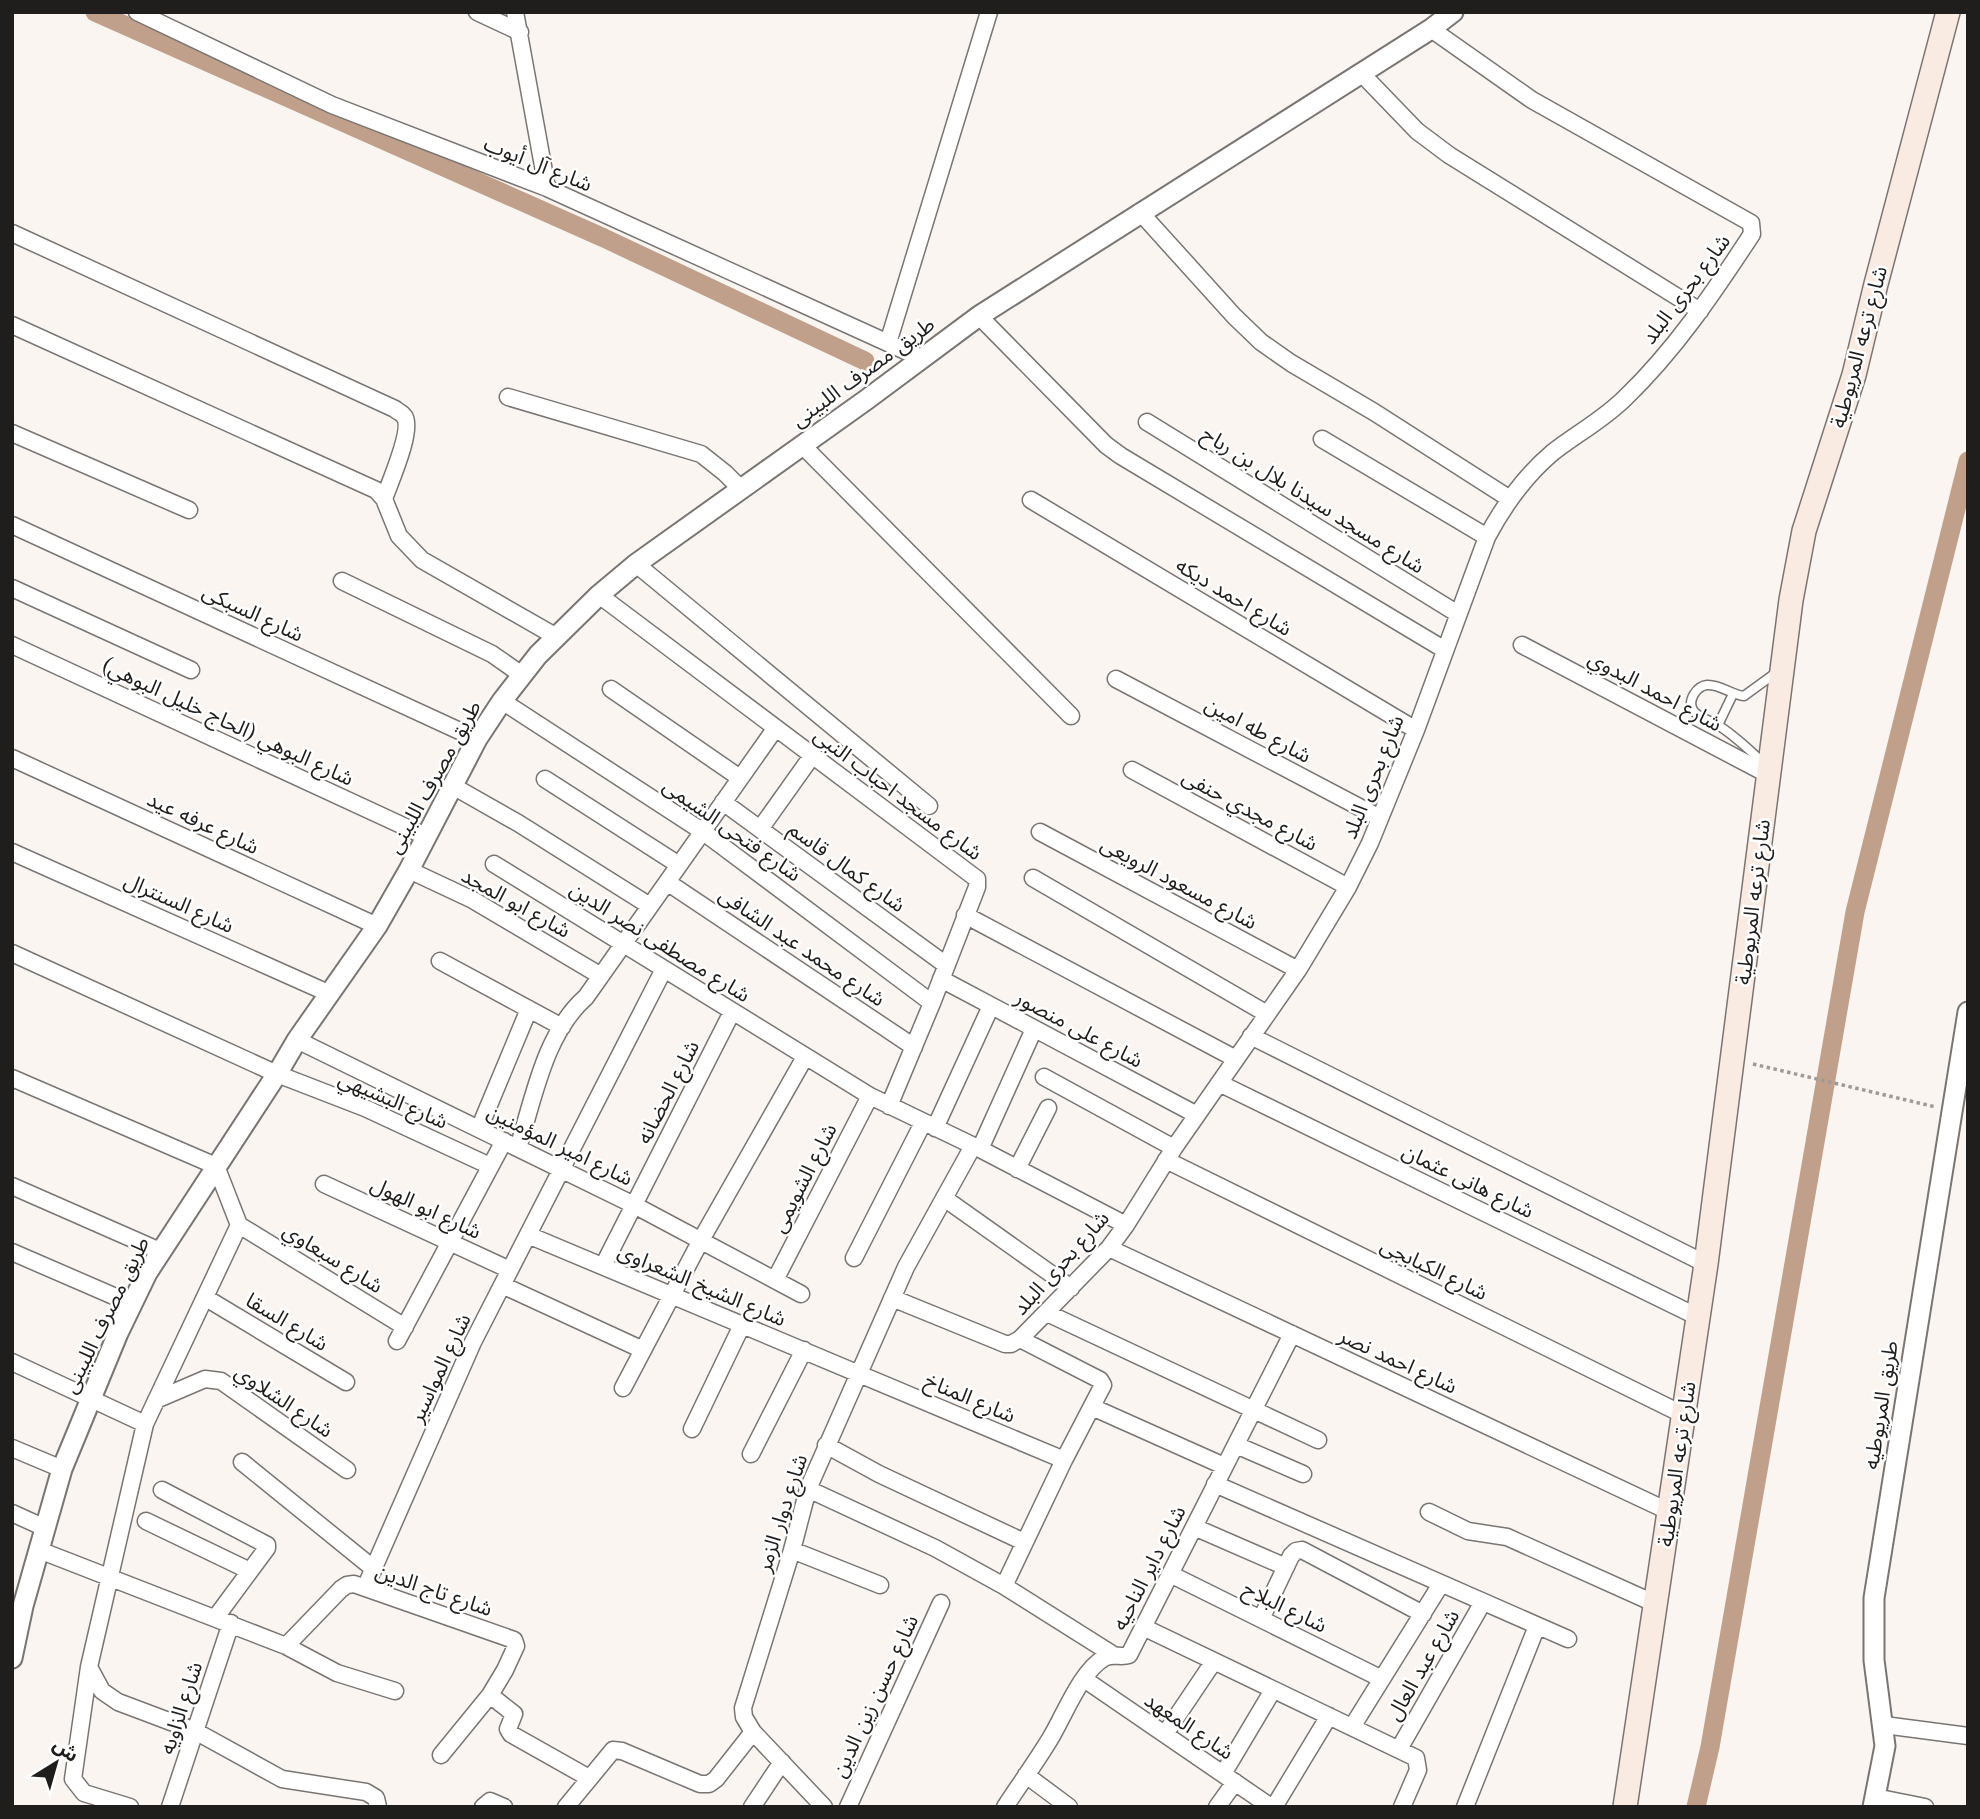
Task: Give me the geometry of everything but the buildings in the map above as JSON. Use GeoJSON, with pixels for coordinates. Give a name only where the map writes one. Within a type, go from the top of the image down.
{"type":"FeatureCollection","features":[{"type":"Feature","properties":{"kind":"main road","name":"شارع ترعه المريوطية"},"geometry":{"type":"LineString","coordinates":[[1625,1807],[1706,1264],[1791,600],[1804,531],[1854,375],[1948,12]]}},
{"type":"Feature","properties":{"kind":"street","name":"شارع آل أيوب"},"geometry":{"type":"LineString","coordinates":[[137,12],[338,108],[547,188],[921,358]]}},
{"type":"Feature","properties":{"kind":"street"},"geometry":{"type":"LineString","coordinates":[[477,12],[520,32]]}},
{"type":"Feature","properties":{"kind":"street"},"geometry":{"type":"LineString","coordinates":[[515,12],[547,188]]}},
{"type":"Feature","properties":{"kind":"street"},"geometry":{"type":"LineString","coordinates":[[888,343],[989,12]]}},
{"type":"Feature","properties":{"kind":"street","name":"طريق مصرف اللبينى"},"geometry":{"type":"LineString","coordinates":[[12,1658],[23,1606],[62,1469],[90,1397],[132,1304],[160,1251],[328,993],[377,926],[477,739],[502,701],[555,636],[636,564],[979,316],[1431,29],[1453,12]]}},
{"type":"Feature","properties":{"kind":"street","name":"شارع بحرى البلد"},"geometry":{"type":"LineString","coordinates":[[1020,1339],[1109,1248],[1126,1225],[1170,1154],[1298,970],[1348,887],[1416,730],[1487,537],[1510,499],[1552,454],[1622,401],[1700,312],[1752,234],[1751,223],[1532,100],[1431,29]]}},
{"type":"Feature","properties":{"kind":"street"},"geometry":{"type":"LineString","coordinates":[[1361,73],[1417,131],[1449,155],[1700,312]]}},
{"type":"Feature","properties":{"kind":"street"},"geometry":{"type":"LineString","coordinates":[[1140,212],[1261,342],[1510,499]]}},
{"type":"Feature","properties":{"kind":"street"},"geometry":{"type":"LineString","coordinates":[[12,233],[395,409],[404,416],[407,425],[402,449],[384,499]]}},
{"type":"Feature","properties":{"kind":"street"},"geometry":{"type":"LineString","coordinates":[[979,316],[1106,445],[1121,456],[1445,650]]}},
{"type":"Feature","properties":{"kind":"street"},"geometry":{"type":"LineString","coordinates":[[12,326],[376,490],[384,499],[399,536],[422,560],[555,636]]}},
{"type":"Feature","properties":{"kind":"street"},"geometry":{"type":"LineString","coordinates":[[508,397],[701,454],[726,473],[741,489]]}},
{"type":"Feature","properties":{"kind":"street","name":"شارع مسجد سيدنا بلال بن رباح"},"geometry":{"type":"LineString","coordinates":[[1147,422],[1458,614]]}},
{"type":"Feature","properties":{"kind":"street"},"geometry":{"type":"LineString","coordinates":[[12,433],[189,510]]}},
{"type":"Feature","properties":{"kind":"street"},"geometry":{"type":"LineString","coordinates":[[1322,439],[1487,537]]}},
{"type":"Feature","properties":{"kind":"street"},"geometry":{"type":"LineString","coordinates":[[802,445],[1071,716]]}},
{"type":"Feature","properties":{"kind":"street","name":"شارع احمد ديكه"},"geometry":{"type":"LineString","coordinates":[[1031,500],[1416,730]]}},
{"type":"Feature","properties":{"kind":"street","name":"شارع السبكى"},"geometry":{"type":"LineString","coordinates":[[12,525],[477,739]]}},
{"type":"Feature","properties":{"kind":"street"},"geometry":{"type":"LineString","coordinates":[[636,564],[929,806]]}},
{"type":"Feature","properties":{"kind":"street"},"geometry":{"type":"LineString","coordinates":[[342,581],[492,654],[522,675]]}},
{"type":"Feature","properties":{"kind":"street"},"geometry":{"type":"LineString","coordinates":[[12,588],[191,670]]}},
{"type":"Feature","properties":{"kind":"street","name":"شارع مسجد احباب النبى"},"geometry":{"type":"LineString","coordinates":[[599,595],[977,879],[932,1003],[888,1106]]}},
{"type":"Feature","properties":{"kind":"street","name":"شارع البوهي (الحاج خليل البوهي)"},"geometry":{"type":"LineString","coordinates":[[12,645],[425,836]]}},
{"type":"Feature","properties":{"kind":"street","name":"شارع احمد البدوي"},"geometry":{"type":"LineString","coordinates":[[1522,645],[1770,772]]}},
{"type":"Feature","properties":{"kind":"street","name":"شارع طه امين"},"geometry":{"type":"LineString","coordinates":[[1116,679],[1380,818]]}},
{"type":"Feature","properties":{"kind":"street"},"geometry":{"type":"LineString","coordinates":[[611,689],[740,778]]}},
{"type":"Feature","properties":{"kind":"street","name":"شارع فتحى الشيمى"},"geometry":{"type":"LineString","coordinates":[[502,701],[702,831],[932,1003]]}},
{"type":"Feature","properties":{"kind":"street"},"geometry":{"type":"LineString","coordinates":[[450,1242],[490,1166],[511,1144],[562,1027],[775,729]]}},
{"type":"Feature","properties":{"kind":"street"},"geometry":{"type":"LineString","coordinates":[[760,830],[812,756]]}},
{"type":"Feature","properties":{"kind":"street","name":"شارع عرفه عيد"},"geometry":{"type":"LineString","coordinates":[[12,758],[377,926]]}},
{"type":"Feature","properties":{"kind":"street","name":"شارع مجدي حنفى"},"geometry":{"type":"LineString","coordinates":[[1132,770],[1348,887]]}},
{"type":"Feature","properties":{"kind":"street"},"geometry":{"type":"LineString","coordinates":[[545,779],[679,865]]}},
{"type":"Feature","properties":{"kind":"street"},"geometry":{"type":"LineString","coordinates":[[451,785],[518,822],[650,906]]}},
{"type":"Feature","properties":{"kind":"street","name":"شارع كمال قاسم"},"geometry":{"type":"LineString","coordinates":[[723,802],[944,972]]}},
{"type":"Feature","properties":{"kind":"street","name":"شارع مسعود الرويعى"},"geometry":{"type":"LineString","coordinates":[[1040,832],[1298,970]]}},
{"type":"Feature","properties":{"kind":"street","name":"شارع السنترال"},"geometry":{"type":"LineString","coordinates":[[12,852],[328,993]]}},
{"type":"Feature","properties":{"kind":"street","name":"شارع مصطفى نصر الدين"},"geometry":{"type":"LineString","coordinates":[[494,864],[870,1096],[1126,1225]]}},
{"type":"Feature","properties":{"kind":"street","name":"شارع ابو المجد"},"geometry":{"type":"LineString","coordinates":[[409,870],[473,900],[601,976]]}},
{"type":"Feature","properties":{"kind":"street"},"geometry":{"type":"LineString","coordinates":[[1033,878],[1267,1014]]}},
{"type":"Feature","properties":{"kind":"street","name":"شارع محمد عبد الشافى"},"geometry":{"type":"LineString","coordinates":[[667,882],[914,1047]]}},
{"type":"Feature","properties":{"kind":"street"},"geometry":{"type":"LineString","coordinates":[[965,915],[1236,1059]]}},
{"type":"Feature","properties":{"kind":"street","name":"شارع البشيهي"},"geometry":{"type":"LineString","coordinates":[[12,953],[277,1074],[365,1108],[490,1166]]}},
{"type":"Feature","properties":{"kind":"street"},"geometry":{"type":"LineString","coordinates":[[440,961],[562,1027]]}},
{"type":"Feature","properties":{"kind":"street","name":"شارع المواسير"},"geometry":{"type":"LineString","coordinates":[[365,1588],[464,1361],[664,970]]}},
{"type":"Feature","properties":{"kind":"street","name":"شارع على منصور"},"geometry":{"type":"LineString","coordinates":[[944,972],[991,1006],[1197,1115]]}},
{"type":"Feature","properties":{"kind":"street"},"geometry":{"type":"LineString","coordinates":[[854,1258],[929,1125],[991,1006]]}},
{"type":"Feature","properties":{"kind":"street"},"geometry":{"type":"LineString","coordinates":[[479,1129],[529,1009]]}},
{"type":"Feature","properties":{"kind":"street","name":"شارع الحضانه"},"geometry":{"type":"LineString","coordinates":[[603,1266],[732,1012]]}},
{"type":"Feature","properties":{"kind":"street","name":"طريق المريوطيه"},"geometry":{"type":"LineString","coordinates":[[1874,1802],[1885,1746],[1874,1660],[1874,1598],[1968,1012]]}},
{"type":"Feature","properties":{"kind":"street","name":"شارع دوار الزمر"},"geometry":{"type":"LineString","coordinates":[[753,1732],[744,1717],[743,1708],[808,1489],[917,1245],[976,1148],[1034,1029]]}},
{"type":"Feature","properties":{"kind":"street"},"geometry":{"type":"LineString","coordinates":[[1251,1037],[1706,1264]]}},
{"type":"Feature","properties":{"kind":"street","name":"شارع امير المؤمنين"},"geometry":{"type":"LineString","coordinates":[[297,1040],[634,1205],[801,1294]]}},
{"type":"Feature","properties":{"kind":"street"},"geometry":{"type":"LineString","coordinates":[[623,1388],[701,1240],[805,1057]]}},
{"type":"Feature","properties":{"kind":"street","name":"شارع الكبابجى"},"geometry":{"type":"LineString","coordinates":[[1044,1077],[1170,1154],[1684,1415]]}},
{"type":"Feature","properties":{"kind":"street"},"geometry":{"type":"LineString","coordinates":[[12,1078],[216,1167],[239,1225],[145,1424],[89,1667],[73,1779],[84,1793],[130,1807]]}},
{"type":"Feature","properties":{"kind":"street","name":"شارع هانى عثمان"},"geometry":{"type":"LineString","coordinates":[[1219,1083],[1698,1317]]}},
{"type":"Feature","properties":{"kind":"street","name":"شارع الشويمى"},"geometry":{"type":"LineString","coordinates":[[775,1280],[870,1096]]}},
{"type":"Feature","properties":{"kind":"street"},"geometry":{"type":"LineString","coordinates":[[1017,1169],[1048,1108]]}},
{"type":"Feature","properties":{"kind":"street","name":"شارع ابو الهول"},"geometry":{"type":"LineString","coordinates":[[324,1184],[450,1242],[506,1278],[643,1350]]}},
{"type":"Feature","properties":{"kind":"street"},"geometry":{"type":"LineString","coordinates":[[12,1186],[160,1251]]}},
{"type":"Feature","properties":{"kind":"street"},"geometry":{"type":"LineString","coordinates":[[944,1199],[1071,1288]]}},
{"type":"Feature","properties":{"kind":"street","name":"شارع سبعاوي"},"geometry":{"type":"LineString","coordinates":[[239,1225],[401,1334],[450,1242]]}},
{"type":"Feature","properties":{"kind":"street","name":"شارع الشيخ الشعراوى"},"geometry":{"type":"LineString","coordinates":[[528,1235],[860,1374]]}},
{"type":"Feature","properties":{"kind":"street","name":"شارع احمد نصر"},"geometry":{"type":"LineString","coordinates":[[1109,1248],[1670,1512]]}},
{"type":"Feature","properties":{"kind":"street"},"geometry":{"type":"LineString","coordinates":[[12,1252],[132,1304]]}},
{"type":"Feature","properties":{"kind":"street","name":"شارع السقا"},"geometry":{"type":"LineString","coordinates":[[206,1298],[346,1382]]}},
{"type":"Feature","properties":{"kind":"street"},"geometry":{"type":"LineString","coordinates":[[892,1298],[1005,1344],[1020,1339],[1102,1381],[1103,1385],[1004,1586]]}},
{"type":"Feature","properties":{"kind":"street"},"geometry":{"type":"LineString","coordinates":[[1047,1312],[1318,1440]]}},
{"type":"Feature","properties":{"kind":"street"},"geometry":{"type":"LineString","coordinates":[[692,1429],[742,1325]]}},
{"type":"Feature","properties":{"kind":"street","name":"شارع داير الناحيه"},"geometry":{"type":"LineString","coordinates":[[1006,1807],[1084,1679],[1096,1664],[1112,1654],[1128,1656],[1292,1334]]}},
{"type":"Feature","properties":{"kind":"street"},"geometry":{"type":"LineString","coordinates":[[751,1454],[804,1350]]}},
{"type":"Feature","properties":{"kind":"street"},"geometry":{"type":"LineString","coordinates":[[12,1362],[145,1424]]}},
{"type":"Feature","properties":{"kind":"street","name":"شارع المناخ"},"geometry":{"type":"LineString","coordinates":[[860,1374],[1064,1460]]}},
{"type":"Feature","properties":{"kind":"street","name":"شارع الشلاوي"},"geometry":{"type":"LineString","coordinates":[[156,1400],[205,1379],[221,1381],[347,1470]]}},
{"type":"Feature","properties":{"kind":"street"},"geometry":{"type":"LineString","coordinates":[[1092,1407],[1224,1466]]}},
{"type":"Feature","properties":{"kind":"street"},"geometry":{"type":"LineString","coordinates":[[826,1445],[879,1474],[1024,1542]]}},
{"type":"Feature","properties":{"kind":"street"},"geometry":{"type":"LineString","coordinates":[[1236,1445],[1303,1474]]}},
{"type":"Feature","properties":{"kind":"street"},"geometry":{"type":"LineString","coordinates":[[12,1448],[62,1469]]}},
{"type":"Feature","properties":{"kind":"street"},"geometry":{"type":"LineString","coordinates":[[242,1462],[374,1569]]}},
{"type":"Feature","properties":{"kind":"street"},"geometry":{"type":"LineString","coordinates":[[1215,1484],[1568,1640]]}},
{"type":"Feature","properties":{"kind":"street"},"geometry":{"type":"LineString","coordinates":[[808,1489],[935,1548],[1004,1586],[1112,1654]]}},
{"type":"Feature","properties":{"kind":"street"},"geometry":{"type":"LineString","coordinates":[[162,1490],[265,1543],[267,1548],[216,1617]]}},
{"type":"Feature","properties":{"kind":"street"},"geometry":{"type":"LineString","coordinates":[[1429,1512],[1468,1531],[1507,1537],[1656,1604]]}},
{"type":"Feature","properties":{"kind":"street"},"geometry":{"type":"LineString","coordinates":[[12,1513],[45,1528]]}},
{"type":"Feature","properties":{"kind":"street"},"geometry":{"type":"LineString","coordinates":[[146,1521],[250,1571]]}},
{"type":"Feature","properties":{"kind":"street"},"geometry":{"type":"LineString","coordinates":[[1194,1527],[1286,1567]]}},
{"type":"Feature","properties":{"kind":"street"},"geometry":{"type":"LineString","coordinates":[[39,1550],[231,1623],[286,1646],[337,1673],[395,1691]]}},
{"type":"Feature","properties":{"kind":"street"},"geometry":{"type":"LineString","coordinates":[[792,1550],[880,1585]]}},
{"type":"Feature","properties":{"kind":"street"},"geometry":{"type":"LineString","coordinates":[[1261,1619],[1293,1553],[1299,1550],[1305,1550],[1423,1614]]}},
{"type":"Feature","properties":{"kind":"street","name":"شارع البلاح"},"geometry":{"type":"LineString","coordinates":[[1170,1574],[1382,1679]]}},
{"type":"Feature","properties":{"kind":"street","name":"شارع تاج الدين"},"geometry":{"type":"LineString","coordinates":[[286,1646],[346,1585],[354,1584],[515,1641],[516,1646],[506,1670],[490,1695]]}},
{"type":"Feature","properties":{"kind":"street"},"geometry":{"type":"LineString","coordinates":[[1352,1727],[1441,1584]]}},
{"type":"Feature","properties":{"kind":"street","name":"شارع عبد العال"},"geometry":{"type":"LineString","coordinates":[[1399,1749],[1483,1602]]}},
{"type":"Feature","properties":{"kind":"street","name":"شارع حسن زين الدين"},"geometry":{"type":"LineString","coordinates":[[848,1807],[941,1603]]}},
{"type":"Feature","properties":{"kind":"street","name":"شارع الزاويه"},"geometry":{"type":"LineString","coordinates":[[170,1807],[231,1623]]}},
{"type":"Feature","properties":{"kind":"street"},"geometry":{"type":"LineString","coordinates":[[1465,1807],[1537,1626]]}},
{"type":"Feature","properties":{"kind":"street"},"geometry":{"type":"LineString","coordinates":[[1143,1627],[1416,1758],[1418,1770],[1402,1807]]}},
{"type":"Feature","properties":{"kind":"street"},"geometry":{"type":"LineString","coordinates":[[1165,1734],[1214,1661]]}},
{"type":"Feature","properties":{"kind":"street"},"geometry":{"type":"LineString","coordinates":[[89,1667],[102,1690],[118,1702],[195,1731],[282,1779],[366,1792],[376,1798],[378,1807]]}},
{"type":"Feature","properties":{"kind":"street","name":"شارع المعهد"},"geometry":{"type":"LineString","coordinates":[[1084,1679],[1272,1807]]}},
{"type":"Feature","properties":{"kind":"street"},"geometry":{"type":"LineString","coordinates":[[1217,1807],[1273,1690]]}},
{"type":"Feature","properties":{"kind":"street"},"geometry":{"type":"LineString","coordinates":[[441,1755],[490,1695],[514,1714],[508,1729],[511,1734],[589,1778]]}},
{"type":"Feature","properties":{"kind":"street"},"geometry":{"type":"LineString","coordinates":[[1272,1807],[1329,1716]]}},
{"type":"Feature","properties":{"kind":"street"},"geometry":{"type":"LineString","coordinates":[[1884,1725],[1968,1736]]}},
{"type":"Feature","properties":{"kind":"street"},"geometry":{"type":"LineString","coordinates":[[566,1807],[610,1752],[616,1749],[700,1784],[709,1784],[716,1779],[753,1732],[824,1807]]}},
{"type":"Feature","properties":{"kind":"street"},"geometry":{"type":"LineString","coordinates":[[752,1807],[782,1762]]}},
{"type":"Feature","properties":{"kind":"street"},"geometry":{"type":"LineString","coordinates":[[1026,1775],[1069,1807]]}},
{"type":"Feature","properties":{"kind":"street"},"geometry":{"type":"LineString","coordinates":[[483,1807],[490,1801],[504,1807]]}},
{"type":"Feature","properties":{"kind":"street"},"geometry":{"type":"LineString","coordinates":[[1874,1802],[1925,1807]]}},
{"type":"Feature","properties":{"kind":"lane"},"geometry":{"type":"LineString","coordinates":[[1770,772],[1717,725],[1697,715],[1692,709],[1691,701],[1702,686],[1711,685],[1739,696],[1748,694],[1782,668]]}},
{"type":"Feature","properties":{"kind":"lane"},"geometry":{"type":"LineString","coordinates":[[1717,725],[1733,694]]}},
{"type":"Feature","properties":{"kind":"path"},"geometry":{"type":"LineString","coordinates":[[1761,1066],[1952,1111]]}},
{"type":"Feature","properties":{"kind":"waterway"},"geometry":{"type":"LineString","coordinates":[[95,12],[604,238],[865,361]]}},
{"type":"Feature","properties":{"kind":"waterway"},"geometry":{"type":"LineString","coordinates":[[1696,1807],[1710,1747],[1855,912],[1968,461]]}}]}
